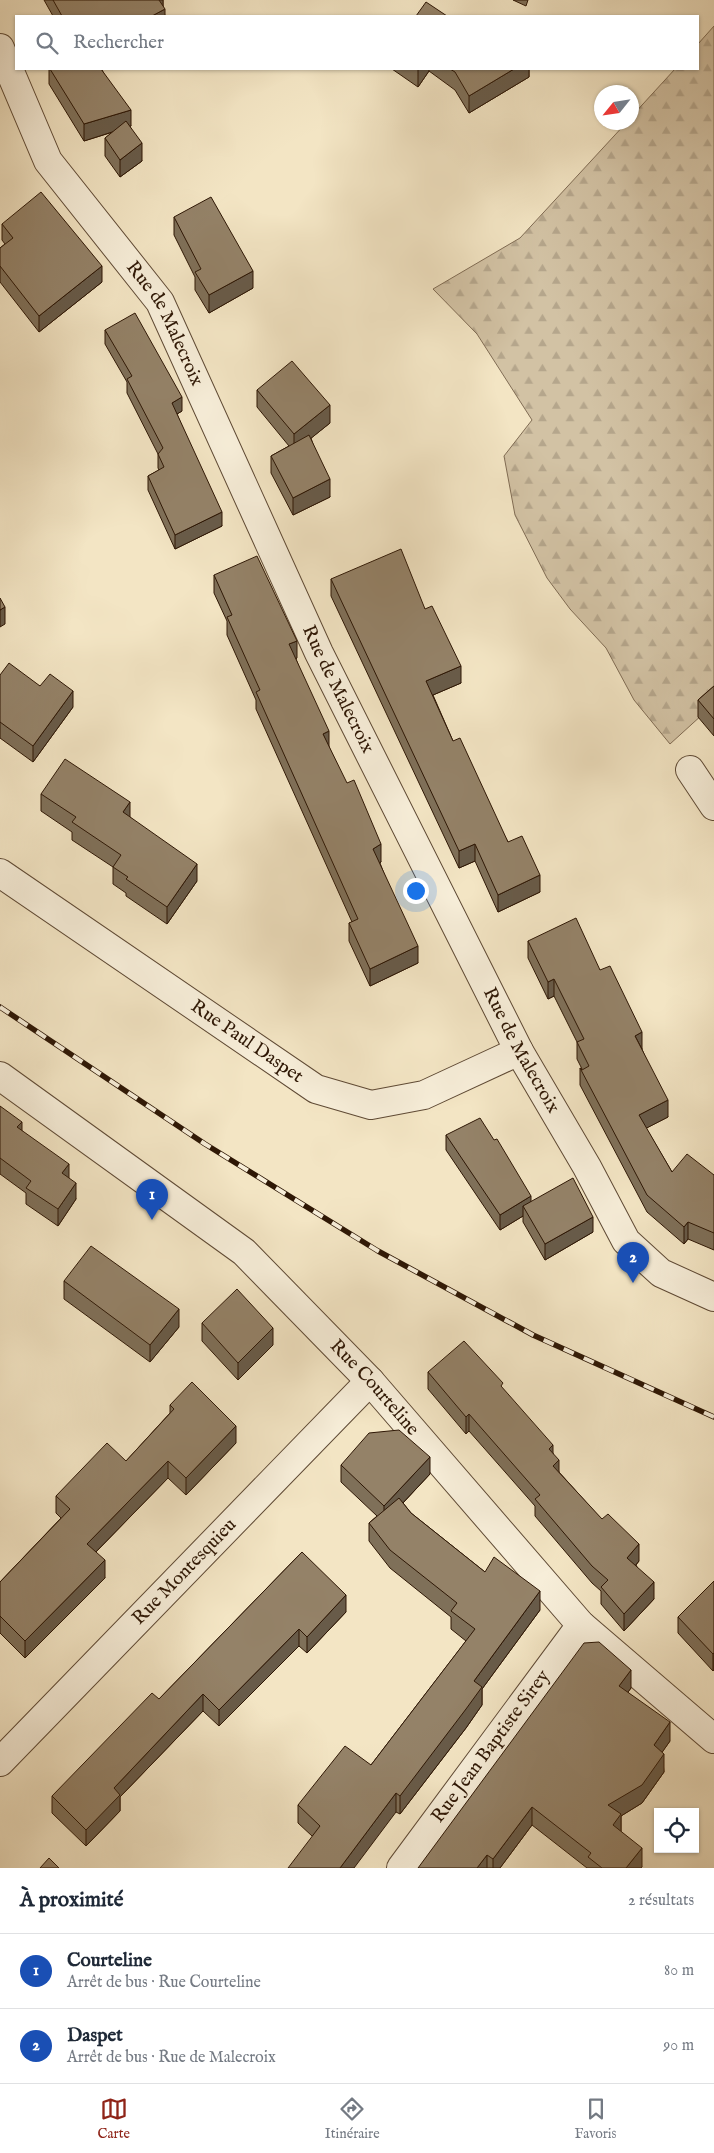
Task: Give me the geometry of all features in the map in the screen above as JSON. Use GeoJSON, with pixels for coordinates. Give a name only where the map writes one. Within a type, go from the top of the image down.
{"type":"FeatureCollection","features":[{"type":"Feature","properties":{"kind":"street","name":"Rue de Malecroix"},"geometry":{"type":"LineString","coordinates":[[0,48],[48,161],[160,302],[319,652],[519,1051],[587,1167],[626,1241],[661,1273],[714,1297]]}},
{"type":"Feature","properties":{"kind":"street"},"geometry":{"type":"LineString","coordinates":[[690,770],[714,806]]}},
{"type":"Feature","properties":{"kind":"street","name":"Rue Paul Daspet"},"geometry":{"type":"LineString","coordinates":[[0,873],[316,1089],[371,1105],[424,1095],[519,1051]]}},
{"type":"Feature","properties":{"kind":"street","name":"Rue Courteline"},"geometry":{"type":"LineString","coordinates":[[0,1076],[244,1252],[370,1381],[581,1625],[714,1739]]}},
{"type":"Feature","properties":{"kind":"street","name":"Rue Montesquieu"},"geometry":{"type":"LineString","coordinates":[[0,1762],[370,1381]]}},
{"type":"Feature","properties":{"kind":"street","name":"Rue Jean Baptiste Sirey"},"geometry":{"type":"LineString","coordinates":[[401,1868],[581,1625]]}},
{"type":"Feature","properties":{"kind":"green space"},"geometry":{"type":"Polygon","coordinates":[[[714,26],[714,704],[670,744],[634,700],[606,648],[570,609],[547,578],[515,515],[504,456],[532,420],[477,334],[433,289],[520,238],[620,130],[639,130],[639,108],[674,70],[699,70],[699,43],[714,26]]]}},
{"type":"Feature","properties":{"kind":"building"},"geometry":{"type":"Polygon","coordinates":[[[53,0],[159,0],[165,9],[154,15],[61,15],[53,0]]]}},
{"type":"Feature","properties":{"kind":"building"},"geometry":{"type":"Polygon","coordinates":[[[426,2],[446,15],[417,15],[426,2]]]}},
{"type":"Feature","properties":{"kind":"building"},"geometry":{"type":"Polygon","coordinates":[[[51,70],[102,70],[131,110],[84,124],[51,70]]]}},
{"type":"Feature","properties":{"kind":"building"},"geometry":{"type":"Polygon","coordinates":[[[452,70],[512,70],[469,96],[455,72],[452,70]]]}},
{"type":"Feature","properties":{"kind":"building"},"geometry":{"type":"Polygon","coordinates":[[[126,121],[142,143],[120,160],[105,138],[126,121]]]}},
{"type":"Feature","properties":{"kind":"building"},"geometry":{"type":"Polygon","coordinates":[[[41,192],[102,266],[39,316],[0,266],[0,248],[13,238],[2,224],[41,192]]]}},
{"type":"Feature","properties":{"kind":"building"},"geometry":{"type":"Polygon","coordinates":[[[211,197],[253,271],[209,295],[195,272],[201,269],[174,217],[211,197]]]}},
{"type":"Feature","properties":{"kind":"building"},"geometry":{"type":"Polygon","coordinates":[[[135,313],[182,397],[172,403],[222,512],[175,535],[148,476],[164,467],[158,454],[163,448],[127,379],[132,376],[105,330],[135,313]]]}},
{"type":"Feature","properties":{"kind":"building"},"geometry":{"type":"Polygon","coordinates":[[[292,361],[330,405],[294,434],[257,390],[292,361]]]}},
{"type":"Feature","properties":{"kind":"building"},"geometry":{"type":"Polygon","coordinates":[[[309,435],[330,479],[293,498],[271,456],[309,435]]]}},
{"type":"Feature","properties":{"kind":"building"},"geometry":{"type":"Polygon","coordinates":[[[401,549],[425,609],[432,606],[461,666],[426,681],[453,741],[460,738],[508,842],[522,836],[540,875],[498,895],[475,844],[459,851],[331,579],[401,549]]]}},
{"type":"Feature","properties":{"kind":"building"},"geometry":{"type":"Polygon","coordinates":[[[257,556],[297,641],[289,644],[329,731],[323,734],[347,783],[354,780],[381,844],[373,849],[418,946],[370,969],[349,923],[358,919],[256,692],[260,690],[227,617],[232,615],[214,575],[257,556]]]}},
{"type":"Feature","properties":{"kind":"building"},"geometry":{"type":"Polygon","coordinates":[[[0,598],[5,607],[0,610],[0,598]]]}},
{"type":"Feature","properties":{"kind":"building"},"geometry":{"type":"Polygon","coordinates":[[[9,663],[40,686],[50,674],[73,691],[33,746],[0,722],[0,675],[9,663]]]}},
{"type":"Feature","properties":{"kind":"building"},"geometry":{"type":"Polygon","coordinates":[[[714,686],[714,719],[698,700],[714,686]]]}},
{"type":"Feature","properties":{"kind":"building"},"geometry":{"type":"Polygon","coordinates":[[[65,759],[130,802],[123,812],[197,864],[167,907],[126,879],[128,877],[113,867],[121,855],[72,822],[76,817],[41,794],[65,759]]]}},
{"type":"Feature","properties":{"kind":"building"},"geometry":{"type":"Polygon","coordinates":[[[576,918],[600,970],[610,966],[642,1032],[635,1036],[668,1100],[639,1115],[672,1172],[687,1154],[714,1175],[714,1233],[688,1222],[684,1227],[647,1195],[580,1068],[582,1070],[589,1066],[577,1042],[584,1039],[554,979],[548,982],[528,941],[576,918]]]}},
{"type":"Feature","properties":{"kind":"building"},"geometry":{"type":"Polygon","coordinates":[[[0,1106],[22,1122],[17,1127],[69,1164],[62,1173],[76,1183],[58,1209],[26,1188],[31,1181],[0,1158],[0,1106]]]}},
{"type":"Feature","properties":{"kind":"building"},"geometry":{"type":"Polygon","coordinates":[[[480,1118],[494,1140],[497,1139],[531,1196],[500,1215],[446,1135],[480,1118]]]}},
{"type":"Feature","properties":{"kind":"building"},"geometry":{"type":"Polygon","coordinates":[[[573,1178],[593,1217],[545,1244],[523,1206],[573,1178]]]}},
{"type":"Feature","properties":{"kind":"building"},"geometry":{"type":"Polygon","coordinates":[[[91,1246],[179,1309],[150,1345],[64,1281],[91,1246]]]}},
{"type":"Feature","properties":{"kind":"building"},"geometry":{"type":"Polygon","coordinates":[[[237,1289],[273,1328],[238,1363],[202,1323],[237,1289]]]}},
{"type":"Feature","properties":{"kind":"building"},"geometry":{"type":"Polygon","coordinates":[[[464,1341],[503,1383],[501,1386],[553,1445],[549,1449],[559,1460],[553,1466],[602,1519],[608,1514],[639,1544],[627,1558],[654,1582],[624,1614],[601,1587],[608,1580],[592,1566],[535,1499],[540,1495],[469,1414],[466,1417],[428,1372],[464,1341]]]}},
{"type":"Feature","properties":{"kind":"building"},"geometry":{"type":"Polygon","coordinates":[[[192,1382],[236,1426],[186,1478],[168,1461],[87,1544],[105,1560],[25,1641],[0,1616],[0,1582],[70,1509],[56,1496],[107,1443],[126,1461],[174,1409],[170,1405],[192,1382]]]}},
{"type":"Feature","properties":{"kind":"building"},"geometry":{"type":"Polygon","coordinates":[[[399,1430],[430,1457],[384,1506],[341,1465],[369,1433],[399,1430]]]}},
{"type":"Feature","properties":{"kind":"building"},"geometry":{"type":"Polygon","coordinates":[[[399,1498],[411,1513],[485,1572],[494,1557],[540,1591],[474,1681],[482,1687],[400,1796],[396,1793],[340,1868],[288,1868],[320,1826],[298,1805],[345,1746],[371,1765],[475,1629],[451,1611],[457,1603],[390,1550],[369,1523],[399,1498]]]}},
{"type":"Feature","properties":{"kind":"building"},"geometry":{"type":"Polygon","coordinates":[[[302,1552],[346,1595],[307,1637],[299,1629],[219,1710],[203,1694],[114,1788],[120,1795],[86,1830],[52,1796],[152,1693],[159,1699],[302,1552]]]}},
{"type":"Feature","properties":{"kind":"building"},"geometry":{"type":"Polygon","coordinates":[[[714,1581],[714,1653],[713,1654],[678,1617],[714,1581]]]}},
{"type":"Feature","properties":{"kind":"building"},"geometry":{"type":"Polygon","coordinates":[[[599,1642],[631,1670],[619,1686],[670,1722],[654,1745],[664,1754],[642,1785],[608,1805],[621,1814],[613,1825],[642,1848],[626,1868],[602,1868],[588,1857],[591,1853],[532,1807],[493,1859],[487,1855],[477,1868],[418,1868],[584,1643],[599,1642]]]}},
{"type":"Feature","properties":{"kind":"building"},"geometry":{"type":"Polygon","coordinates":[[[49,1858],[59,1868],[40,1868],[49,1858]]]}},
{"type":"Feature","properties":{"kind":"railway"},"geometry":{"type":"LineString","coordinates":[[0,1007],[205,1144],[378,1251],[533,1335],[714,1417]]}},
{"type":"Feature","properties":{"kind":"place","name":"Courteline"},"geometry":{"type":"Point","coordinates":[152,1220]}},
{"type":"Feature","properties":{"kind":"place","name":"Daspet"},"geometry":{"type":"Point","coordinates":[633,1283]}}]}
